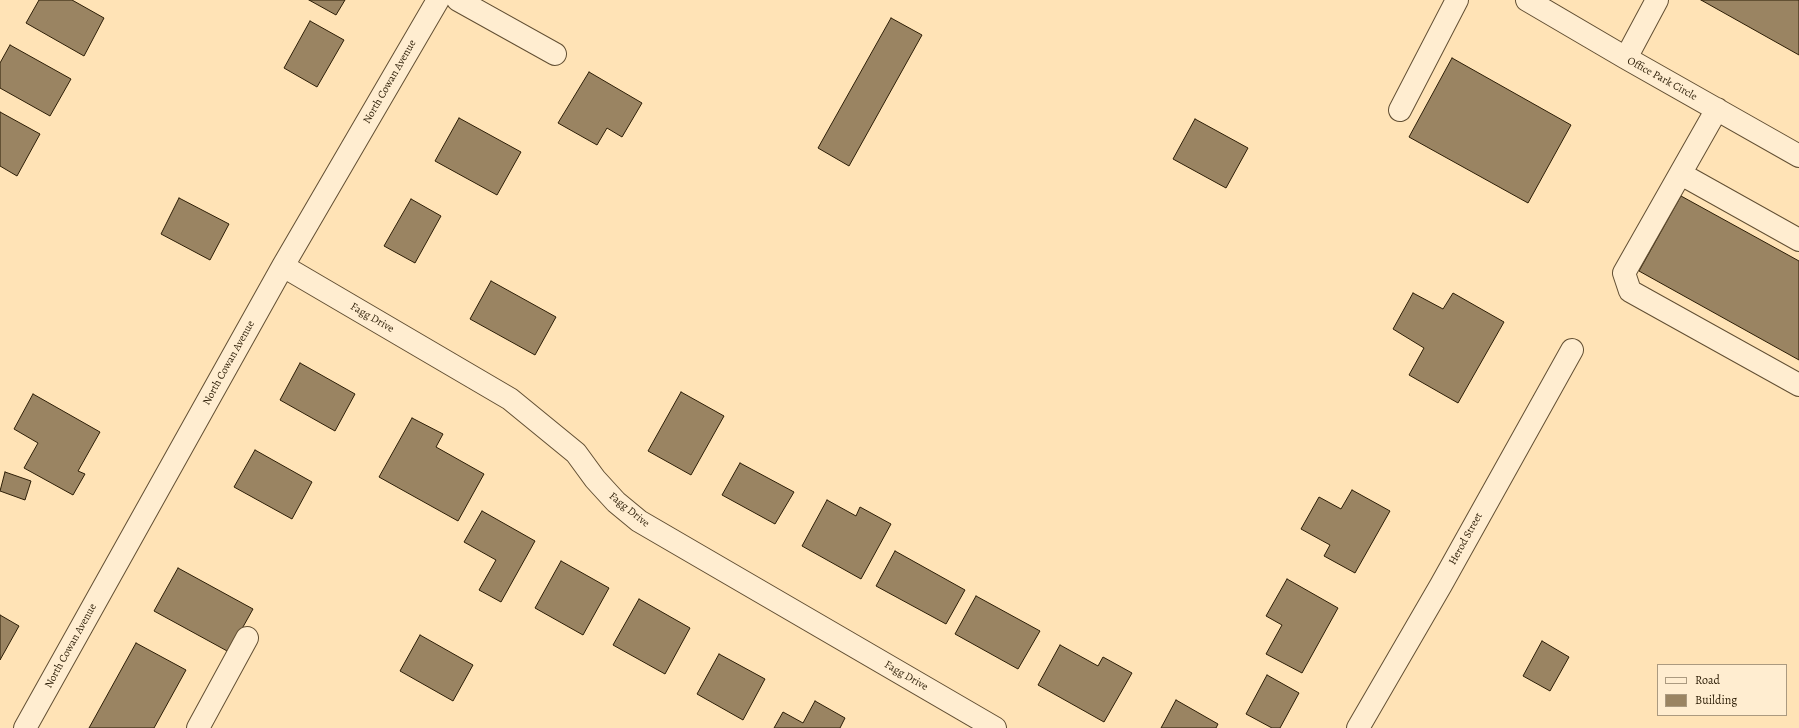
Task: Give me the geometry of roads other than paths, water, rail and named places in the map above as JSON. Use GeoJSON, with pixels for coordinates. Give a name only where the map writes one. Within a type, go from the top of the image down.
{"type":"FeatureCollection","features":[{"type":"Feature","properties":{"kind":"street","name":"North Cowan Avenue"},"geometry":{"type":"LineString","coordinates":[[25,728],[283,266],[438,0]]}},
{"type":"Feature","properties":{"kind":"street"},"geometry":{"type":"LineString","coordinates":[[458,0],[555,54]]}},
{"type":"Feature","properties":{"kind":"street"},"geometry":{"type":"LineString","coordinates":[[1400,110],[1457,0]]}},
{"type":"Feature","properties":{"kind":"street","name":"Office Park Circle"},"geometry":{"type":"LineString","coordinates":[[1527,0],[1799,156]]}},
{"type":"Feature","properties":{"kind":"street"},"geometry":{"type":"LineString","coordinates":[[1626,58],[1657,0]]}},
{"type":"Feature","properties":{"kind":"street"},"geometry":{"type":"LineString","coordinates":[[1717,109],[1624,273],[1630,291],[1799,385]]}},
{"type":"Feature","properties":{"kind":"street"},"geometry":{"type":"LineString","coordinates":[[1681,174],[1799,240]]}},
{"type":"Feature","properties":{"kind":"street","name":"Fagg Drive"},"geometry":{"type":"LineString","coordinates":[[283,266],[510,399],[576,453],[595,479],[616,502],[639,521],[995,728]]}},
{"type":"Feature","properties":{"kind":"street","name":"Herod Street"},"geometry":{"type":"LineString","coordinates":[[1358,728],[1572,350]]}},
{"type":"Feature","properties":{"kind":"street"},"geometry":{"type":"LineString","coordinates":[[198,728],[247,638]]}}]}
